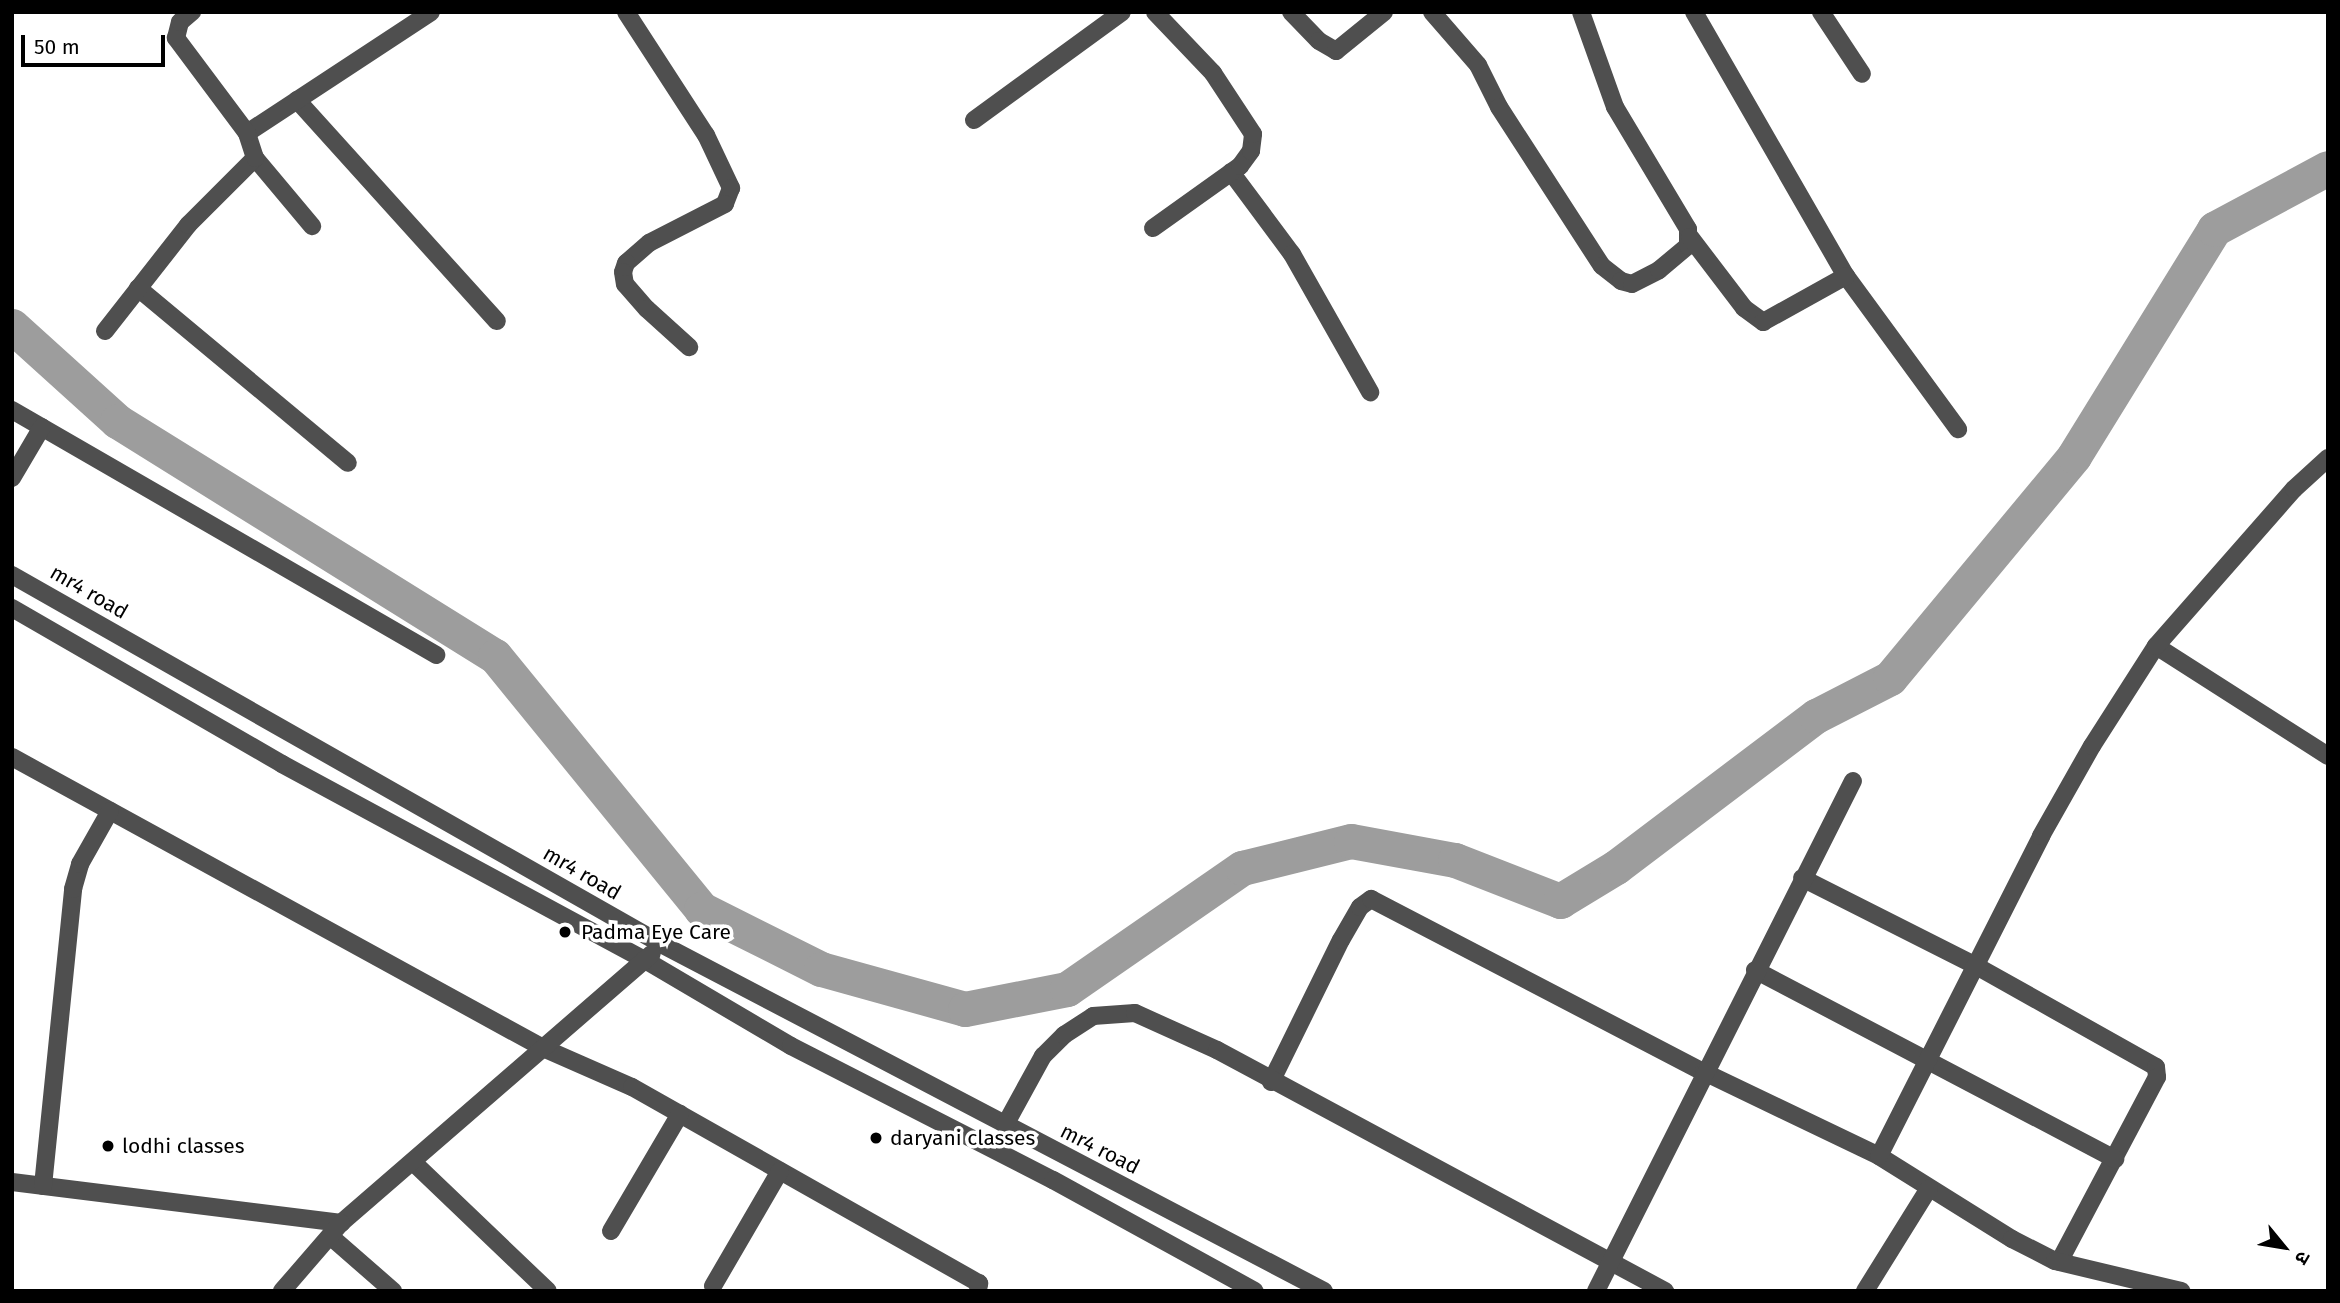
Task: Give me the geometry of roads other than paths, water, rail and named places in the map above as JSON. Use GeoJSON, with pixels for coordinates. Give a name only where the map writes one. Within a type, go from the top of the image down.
{"type":"FeatureCollection","features":[{"type":"Feature","properties":{"kind":"street"},"geometry":{"type":"LineString","coordinates":[[192,12],[180,22],[176,38],[247,133],[255,158],[312,226]]}},
{"type":"Feature","properties":{"kind":"street"},"geometry":{"type":"LineString","coordinates":[[247,133],[431,12]]}},
{"type":"Feature","properties":{"kind":"street"},"geometry":{"type":"LineString","coordinates":[[626,12],[706,135],[731,188],[725,204],[649,243],[626,263],[623,272],[625,284],[647,309],[689,347]]}},
{"type":"Feature","properties":{"kind":"street"},"geometry":{"type":"LineString","coordinates":[[974,120],[1122,12]]}},
{"type":"Feature","properties":{"kind":"street"},"geometry":{"type":"LineString","coordinates":[[1153,228],[1231,172],[1251,151],[1254,134],[1213,73],[1155,12]]}},
{"type":"Feature","properties":{"kind":"street"},"geometry":{"type":"LineString","coordinates":[[1291,12],[1319,41],[1336,51],[1384,12]]}},
{"type":"Feature","properties":{"kind":"street"},"geometry":{"type":"LineString","coordinates":[[1432,12],[1478,65],[1499,107],[1602,266],[1621,281],[1632,284],[1659,270],[1688,246],[1690,237]]}},
{"type":"Feature","properties":{"kind":"street"},"geometry":{"type":"LineString","coordinates":[[1581,12],[1615,107],[1690,237],[1744,308],[1763,322],[1846,276]]}},
{"type":"Feature","properties":{"kind":"street"},"geometry":{"type":"LineString","coordinates":[[1694,12],[1772,155],[1846,276],[1958,429]]}},
{"type":"Feature","properties":{"kind":"street"},"geometry":{"type":"LineString","coordinates":[[1821,12],[1862,74]]}},
{"type":"Feature","properties":{"kind":"street"},"geometry":{"type":"LineString","coordinates":[[297,100],[497,321]]}},
{"type":"Feature","properties":{"kind":"street"},"geometry":{"type":"LineString","coordinates":[[105,331],[188,225],[255,158]]}},
{"type":"Feature","properties":{"kind":"street"},"geometry":{"type":"LineString","coordinates":[[1231,172],[1292,254],[1370,392]]}},
{"type":"Feature","properties":{"kind":"street"},"geometry":{"type":"LineString","coordinates":[[138,288],[348,463]]}},
{"type":"Feature","properties":{"kind":"street"},"geometry":{"type":"LineString","coordinates":[[12,410],[436,655]]}},
{"type":"Feature","properties":{"kind":"street"},"geometry":{"type":"LineString","coordinates":[[12,478],[43,426]]}},
{"type":"Feature","properties":{"kind":"street"},"geometry":{"type":"LineString","coordinates":[[1879,1156],[1926,1058],[1978,967],[2047,825],[2156,646],[2294,489],[2328,457]]}},
{"type":"Feature","properties":{"kind":"street","name":"mr4 road"},"geometry":{"type":"LineString","coordinates":[[12,575],[663,945],[1324,1291]]}},
{"type":"Feature","properties":{"kind":"street"},"geometry":{"type":"LineString","coordinates":[[12,608],[282,764],[645,960],[791,1046],[1053,1180],[1255,1291]]}},
{"type":"Feature","properties":{"kind":"street"},"geometry":{"type":"LineString","coordinates":[[2156,646],[2328,756]]}},
{"type":"Feature","properties":{"kind":"street"},"geometry":{"type":"LineString","coordinates":[[12,757],[544,1048],[680,1114],[979,1283],[978,1291]]}},
{"type":"Feature","properties":{"kind":"street"},"geometry":{"type":"LineString","coordinates":[[1596,1291],[1755,970],[1853,781]]}},
{"type":"Feature","properties":{"kind":"street"},"geometry":{"type":"LineString","coordinates":[[43,1186],[73,889],[79,864],[110,811]]}},
{"type":"Feature","properties":{"kind":"street"},"geometry":{"type":"LineString","coordinates":[[1802,878],[1978,967],[2156,1067],[2157,1077],[2059,1262]]}},
{"type":"Feature","properties":{"kind":"street"},"geometry":{"type":"LineString","coordinates":[[1271,1082],[1341,940],[1360,907],[1371,899],[1704,1072],[1879,1156],[1929,1188],[2059,1262],[2181,1291]]}},
{"type":"Feature","properties":{"kind":"street"},"geometry":{"type":"LineString","coordinates":[[282,1291],[335,1229],[663,945]]}},
{"type":"Feature","properties":{"kind":"street"},"geometry":{"type":"LineString","coordinates":[[1755,970],[2115,1159]]}},
{"type":"Feature","properties":{"kind":"street"},"geometry":{"type":"LineString","coordinates":[[1005,1125],[1043,1056],[1093,1016],[1113,1012],[1153,1019],[1665,1291]]}},
{"type":"Feature","properties":{"kind":"street"},"geometry":{"type":"LineString","coordinates":[[611,1231],[680,1114]]}},
{"type":"Feature","properties":{"kind":"street"},"geometry":{"type":"LineString","coordinates":[[414,1163],[548,1291]]}},
{"type":"Feature","properties":{"kind":"street"},"geometry":{"type":"LineString","coordinates":[[713,1286],[780,1171]]}},
{"type":"Feature","properties":{"kind":"street"},"geometry":{"type":"LineString","coordinates":[[12,1182],[335,1229],[393,1291]]}},
{"type":"Feature","properties":{"kind":"street"},"geometry":{"type":"LineString","coordinates":[[1865,1291],[1929,1188]]}},
{"type":"Feature","properties":{"kind":"waterway"},"geometry":{"type":"LineString","coordinates":[[12,326],[117,421],[495,656],[701,909],[821,969],[965,1009],[1067,989],[1242,868],[1351,841],[1455,860],[1560,901],[1616,867],[1816,716],[1890,678],[2074,456],[2214,229],[2328,168]]}},
{"type":"Feature","properties":{"kind":"place","name":"Padma Eye Care"},"geometry":{"type":"Point","coordinates":[565,932]}},
{"type":"Feature","properties":{"kind":"place","name":"daryani classes"},"geometry":{"type":"Point","coordinates":[876,1138]}},
{"type":"Feature","properties":{"kind":"place","name":"lodhi classes"},"geometry":{"type":"Point","coordinates":[108,1146]}}]}
